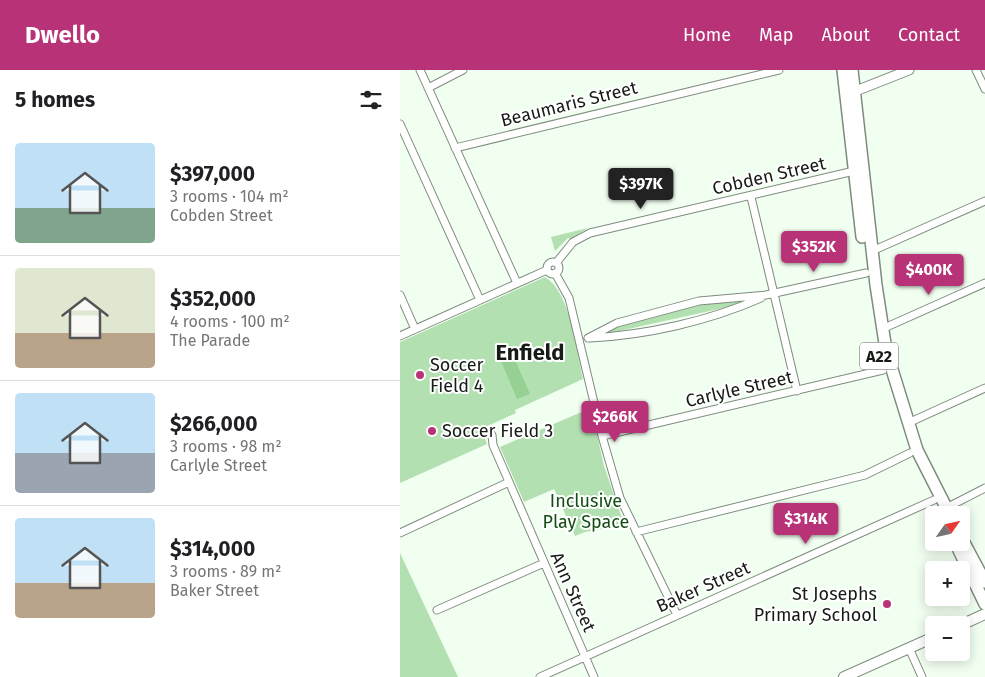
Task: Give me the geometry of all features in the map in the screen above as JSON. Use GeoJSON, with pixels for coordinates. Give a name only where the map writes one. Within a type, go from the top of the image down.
{"type":"FeatureCollection","features":[{"type":"Feature","properties":{"kind":"highway","name":"A22"},"geometry":{"type":"LineString","coordinates":[[849,71],[854,172],[866,273],[883,370],[910,454],[934,500],[940,506]]}},
{"type":"Feature","properties":{"kind":"highway","name":"A22"},"geometry":{"type":"LineString","coordinates":[[850,94],[888,361],[921,458],[943,506]]}},
{"type":"Feature","properties":{"kind":"highway"},"geometry":{"type":"LineString","coordinates":[[959,551],[985,604]]}},
{"type":"Feature","properties":{"kind":"highway"},"geometry":{"type":"LineString","coordinates":[[968,551],[985,582]]}},
{"type":"Feature","properties":{"kind":"main road"},"geometry":{"type":"LineString","coordinates":[[970,621],[985,614]]}},
{"type":"Feature","properties":{"kind":"main road"},"geometry":{"type":"LineString","coordinates":[[844,677],[925,641]]}},
{"type":"Feature","properties":{"kind":"street"},"geometry":{"type":"LineString","coordinates":[[420,70],[517,283]]}},
{"type":"Feature","properties":{"kind":"street"},"geometry":{"type":"LineString","coordinates":[[428,88],[463,70]]}},
{"type":"Feature","properties":{"kind":"street","name":"Beaumaris Street"},"geometry":{"type":"LineString","coordinates":[[455,148],[779,70]]}},
{"type":"Feature","properties":{"kind":"street"},"geometry":{"type":"LineString","coordinates":[[850,94],[909,70]]}},
{"type":"Feature","properties":{"kind":"street"},"geometry":{"type":"LineString","coordinates":[[976,70],[985,88]]}},
{"type":"Feature","properties":{"kind":"street"},"geometry":{"type":"LineString","coordinates":[[849,71],[864,85],[876,85]]}},
{"type":"Feature","properties":{"kind":"street"},"geometry":{"type":"LineString","coordinates":[[400,124],[480,300]]}},
{"type":"Feature","properties":{"kind":"street","name":"Cobden Street"},"geometry":{"type":"LineString","coordinates":[[556,263],[569,246],[584,234],[854,172]]}},
{"type":"Feature","properties":{"kind":"street"},"geometry":{"type":"LineString","coordinates":[[751,197],[797,391]]}},
{"type":"Feature","properties":{"kind":"street"},"geometry":{"type":"LineString","coordinates":[[872,251],[985,201]]}},
{"type":"Feature","properties":{"kind":"street"},"geometry":{"type":"LineString","coordinates":[[547,270],[549,263],[556,263],[559,268],[556,273]]}},
{"type":"Feature","properties":{"kind":"street"},"geometry":{"type":"LineString","coordinates":[[400,336],[547,270]]}},
{"type":"Feature","properties":{"kind":"street"},"geometry":{"type":"LineString","coordinates":[[547,270],[551,274],[556,273]]}},
{"type":"Feature","properties":{"kind":"street"},"geometry":{"type":"LineString","coordinates":[[556,273],[570,298],[602,436],[617,490],[677,615]]}},
{"type":"Feature","properties":{"kind":"street"},"geometry":{"type":"LineString","coordinates":[[579,340],[684,323],[735,309],[775,293],[866,273]]}},
{"type":"Feature","properties":{"kind":"street"},"geometry":{"type":"LineString","coordinates":[[882,329],[985,283]]}},
{"type":"Feature","properties":{"kind":"street"},"geometry":{"type":"LineString","coordinates":[[400,295],[415,329]]}},
{"type":"Feature","properties":{"kind":"street"},"geometry":{"type":"LineString","coordinates":[[588,338],[617,323],[699,301],[766,296]]}},
{"type":"Feature","properties":{"kind":"street","name":"Carlyle Street"},"geometry":{"type":"LineString","coordinates":[[602,436],[883,370]]}},
{"type":"Feature","properties":{"kind":"street"},"geometry":{"type":"LineString","coordinates":[[908,422],[985,388]]}},
{"type":"Feature","properties":{"kind":"street","name":"Ann Street"},"geometry":{"type":"LineString","coordinates":[[492,436],[493,445],[594,677]]}},
{"type":"Feature","properties":{"kind":"street"},"geometry":{"type":"LineString","coordinates":[[636,532],[865,475],[910,454]]}},
{"type":"Feature","properties":{"kind":"street"},"geometry":{"type":"LineString","coordinates":[[400,533],[509,482]]}},
{"type":"Feature","properties":{"kind":"street"},"geometry":{"type":"LineString","coordinates":[[957,506],[985,488]]}},
{"type":"Feature","properties":{"kind":"street","name":"Baker Street"},"geometry":{"type":"LineString","coordinates":[[540,677],[934,500]]}},
{"type":"Feature","properties":{"kind":"street"},"geometry":{"type":"LineString","coordinates":[[437,610],[544,563]]}},
{"type":"Feature","properties":{"kind":"street"},"geometry":{"type":"LineString","coordinates":[[909,648],[922,677]]}},
{"type":"Feature","properties":{"kind":"green space"},"geometry":{"type":"Polygon","coordinates":[[[588,228],[570,239],[568,238],[555,251],[551,237],[588,228]]]}},
{"type":"Feature","properties":{"kind":"green space"},"geometry":{"type":"Polygon","coordinates":[[[545,277],[554,284],[566,308],[575,339],[583,379],[515,410],[516,413],[481,429],[487,444],[400,483],[400,342],[545,277]]]}},
{"type":"Feature","properties":{"kind":"green space"},"geometry":{"type":"Polygon","coordinates":[[[749,298],[737,305],[610,333],[611,328],[692,306],[749,298]]]}},
{"type":"Feature","properties":{"kind":"green space","name":"Inclusive Play Space"},"geometry":{"type":"Polygon","coordinates":[[[591,408],[604,466],[623,521],[614,527],[585,532],[575,536],[554,489],[524,502],[500,447],[591,408]]]}},
{"type":"Feature","properties":{"kind":"green space"},"geometry":{"type":"Polygon","coordinates":[[[400,553],[458,677],[400,677],[400,553]]]}},
{"type":"Feature","properties":{"kind":"shaded area"},"geometry":{"type":"Polygon","coordinates":[[[512,353],[530,394],[517,399],[500,359],[512,353]]]}},
{"type":"Feature","properties":{"kind":"place","name":"Soccer Field 4"},"geometry":{"type":"Point","coordinates":[420,375]}},
{"type":"Feature","properties":{"kind":"place","name":"Soccer Field 3"},"geometry":{"type":"Point","coordinates":[432,431]}},
{"type":"Feature","properties":{"kind":"place","name":"St Josephs Primary School"},"geometry":{"type":"Point","coordinates":[887,604]}},
{"type":"Feature","properties":{"kind":"district","name":"Enfield"},"geometry":{"type":"Point","coordinates":[530,352]}}]}
